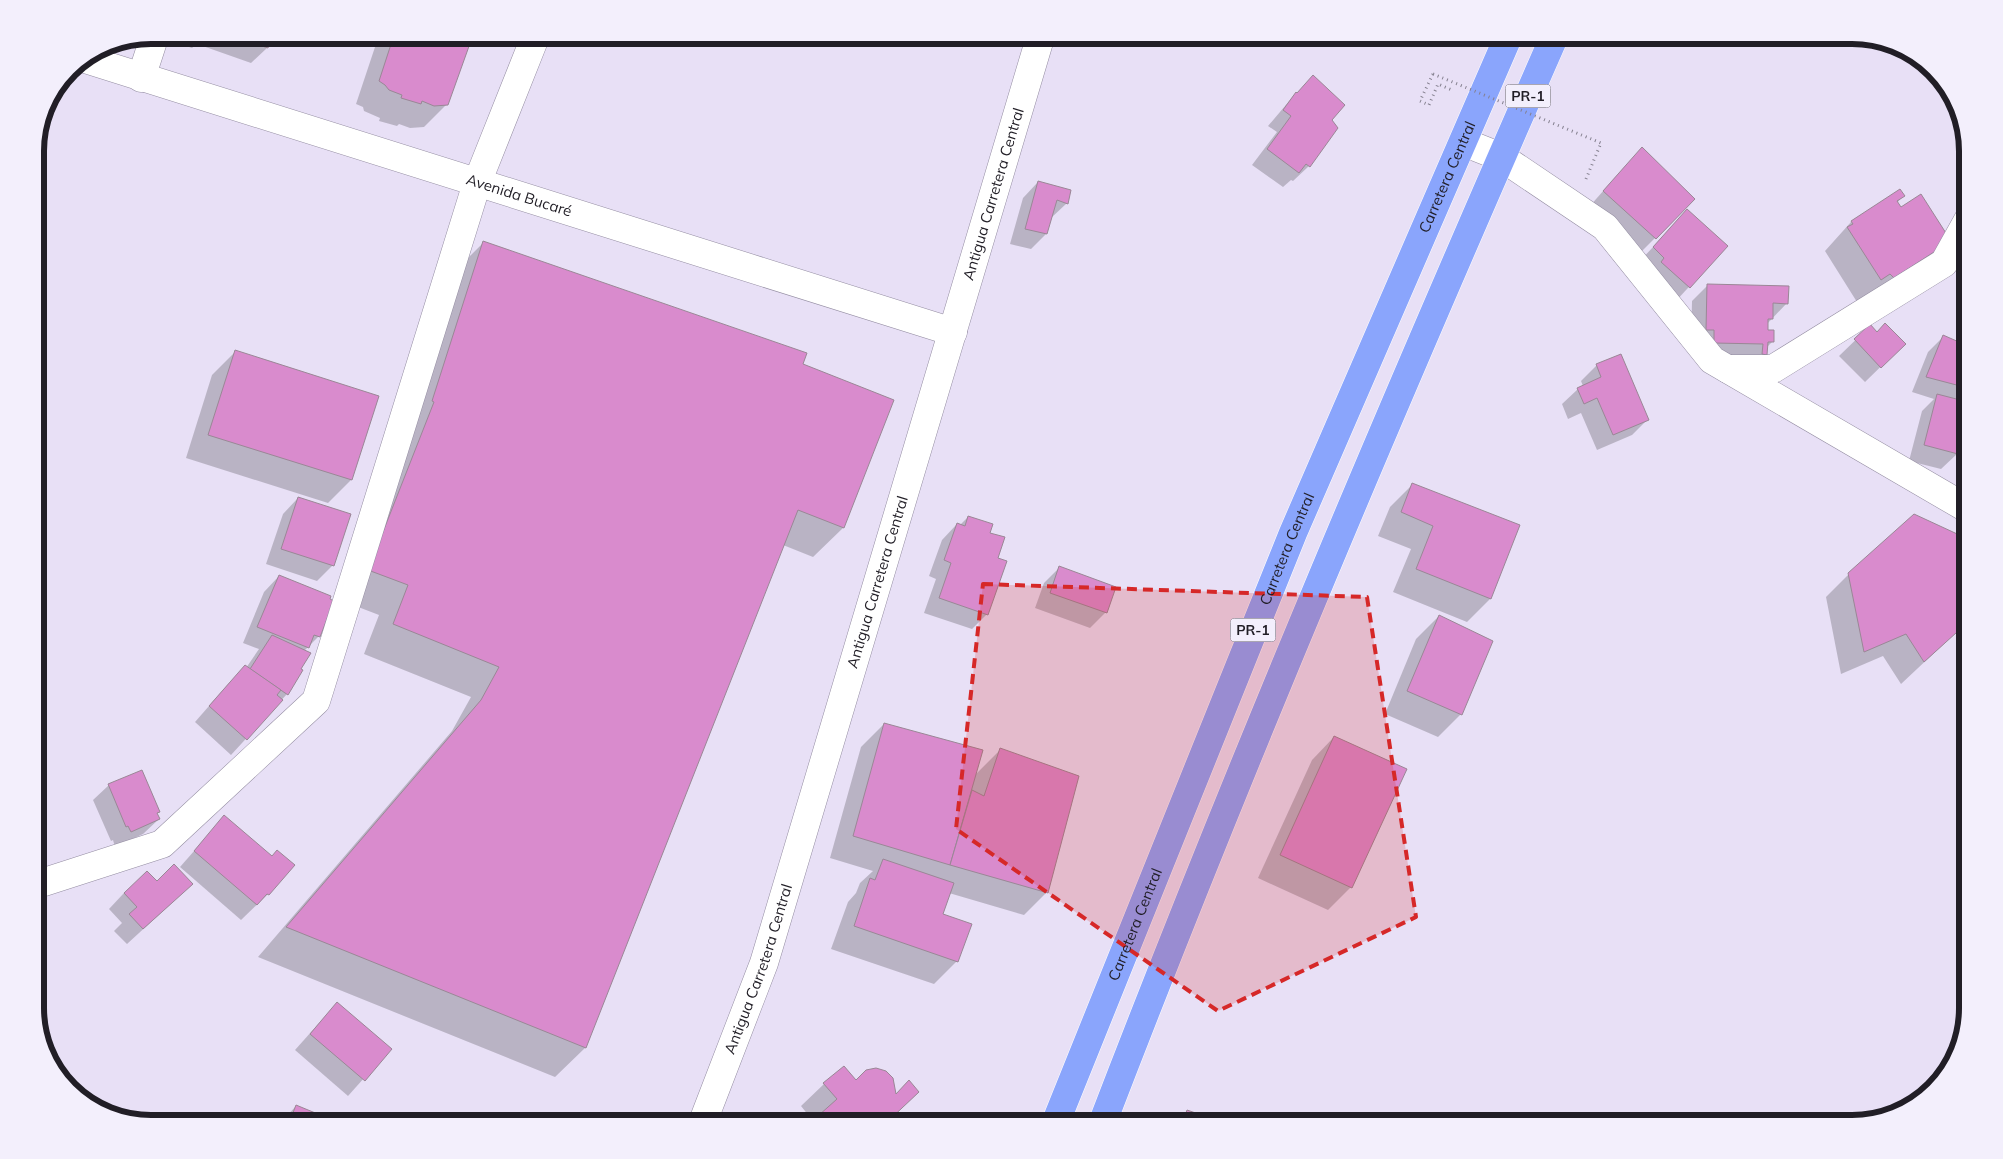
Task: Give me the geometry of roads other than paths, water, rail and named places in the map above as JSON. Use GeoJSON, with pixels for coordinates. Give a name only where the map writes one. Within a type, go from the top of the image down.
{"type":"FeatureCollection","features":[{"type":"Feature","properties":{"kind":"highway","name":"Carretera Central"},"geometry":{"type":"LineString","coordinates":[[1059,1115],[1293,533],[1505,44]]}},
{"type":"Feature","properties":{"kind":"highway","name":"PR-1"},"geometry":{"type":"LineString","coordinates":[[1105,1115],[1151,997],[1328,566],[1501,157],[1551,44]]}},
{"type":"Feature","properties":{"kind":"street"},"geometry":{"type":"LineString","coordinates":[[141,78],[152,44]]}},
{"type":"Feature","properties":{"kind":"street"},"geometry":{"type":"LineString","coordinates":[[44,882],[162,844],[316,701],[477,183],[532,44]]}},
{"type":"Feature","properties":{"kind":"street","name":"Antigua Carretera Central"},"geometry":{"type":"LineString","coordinates":[[705,1115],[764,963],[1038,44]]}},
{"type":"Feature","properties":{"kind":"street","name":"Avenida Bucaré"},"geometry":{"type":"LineString","coordinates":[[93,61],[141,78],[953,332]]}},
{"type":"Feature","properties":{"kind":"street"},"geometry":{"type":"LineString","coordinates":[[1463,142],[1501,157],[1605,227],[1712,360],[1959,504]]}},
{"type":"Feature","properties":{"kind":"street"},"geometry":{"type":"LineString","coordinates":[[1726,369],[1773,369],[1944,263],[1959,236]]}}]}
